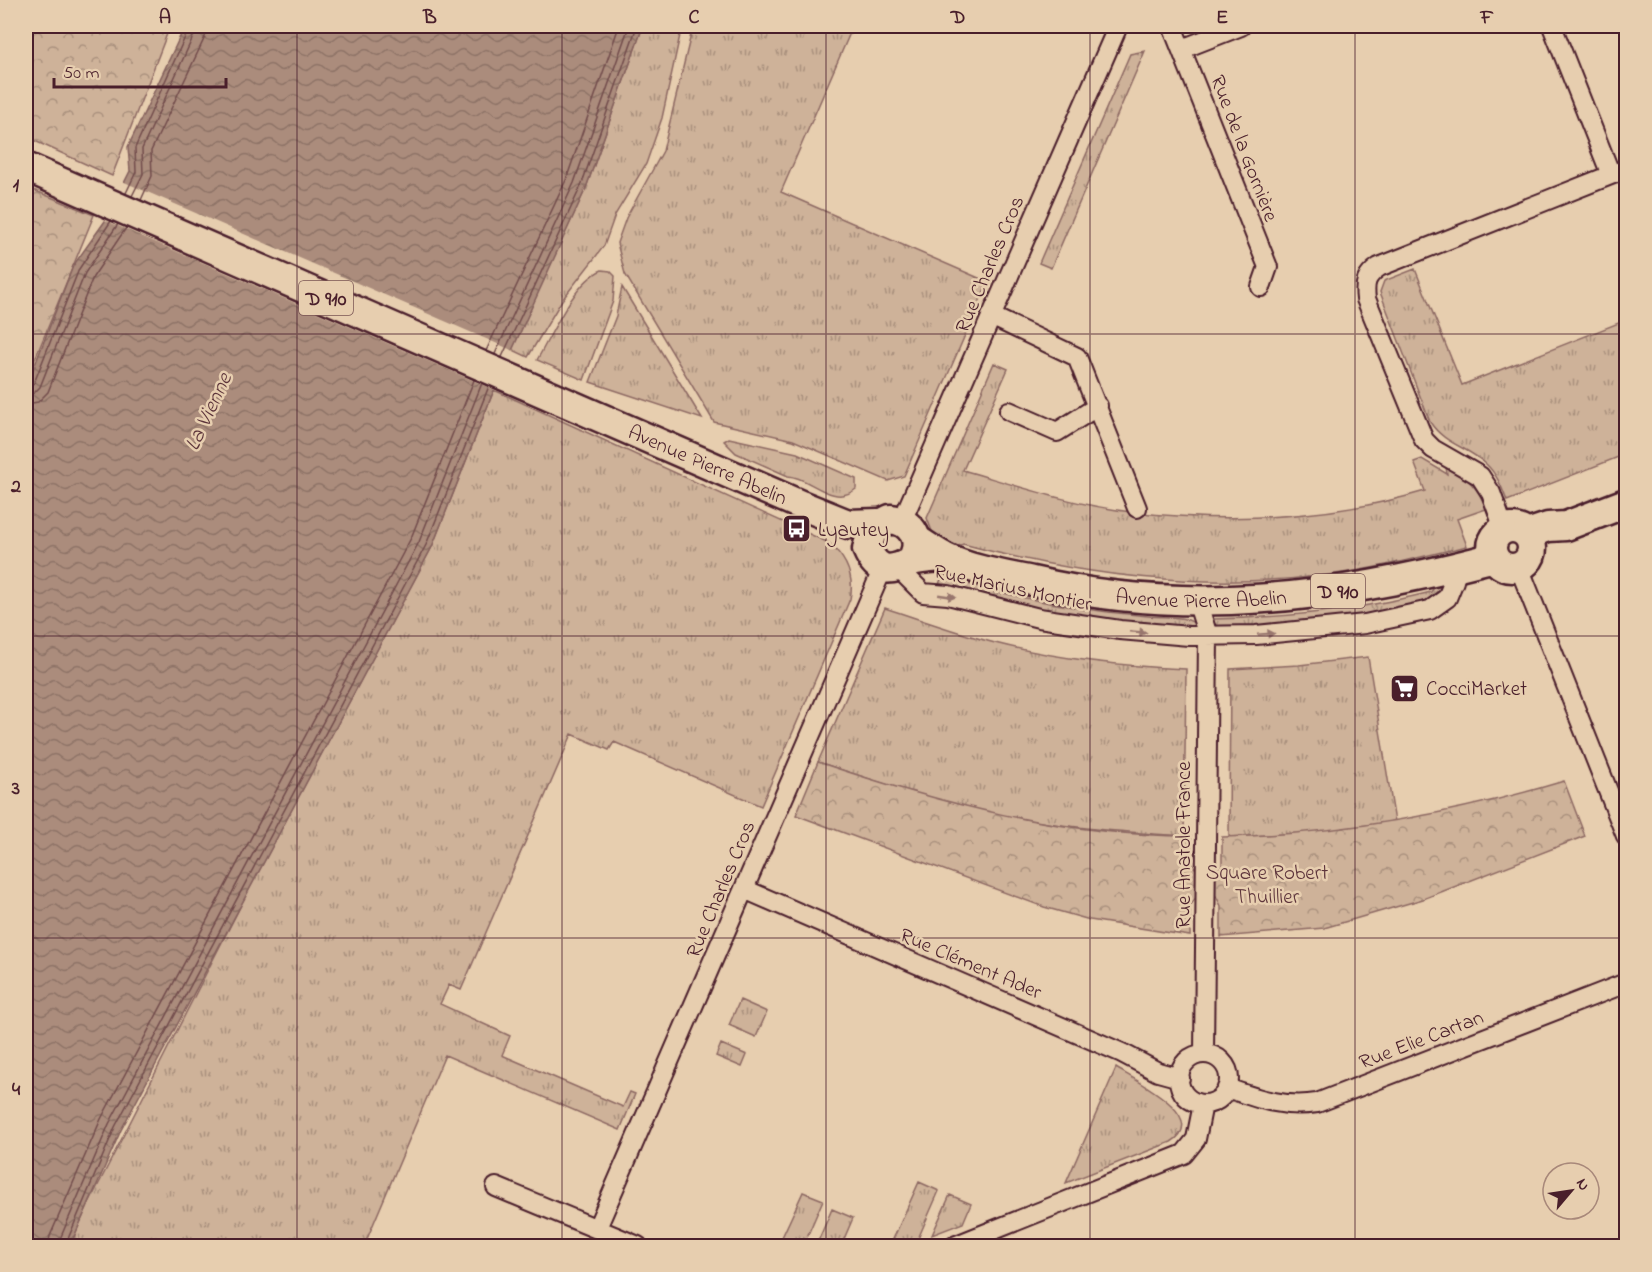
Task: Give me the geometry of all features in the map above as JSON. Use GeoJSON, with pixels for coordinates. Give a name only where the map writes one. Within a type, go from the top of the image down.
{"type":"FeatureCollection","features":[{"type":"Feature","properties":{"kind":"main road","name":"Avenue Pierre Abelin"},"geometry":{"type":"LineString","coordinates":[[26,167],[848,524],[894,547],[944,557],[1058,587],[1125,597],[1197,601],[1297,597],[1385,584],[1483,560],[1515,547],[1548,527],[1566,526],[1626,503]]}},
{"type":"Feature","properties":{"kind":"street","name":"Rue Charles Cros"},"geometry":{"type":"LineString","coordinates":[[597,1228],[1118,26]]}},
{"type":"Feature","properties":{"kind":"street","name":"Rue de la Gornière"},"geometry":{"type":"LineString","coordinates":[[1172,26],[1268,267],[1262,287]]}},
{"type":"Feature","properties":{"kind":"street"},"geometry":{"type":"LineString","coordinates":[[1182,49],[1241,26]]}},
{"type":"Feature","properties":{"kind":"street"},"geometry":{"type":"LineString","coordinates":[[1552,26],[1619,172],[1378,267],[1368,275],[1364,287],[1366,299],[1424,440],[1433,449],[1480,476],[1491,493],[1515,547],[1626,836]]}},
{"type":"Feature","properties":{"kind":"street"},"geometry":{"type":"LineString","coordinates":[[991,316],[1077,357],[1137,508]]}},
{"type":"Feature","properties":{"kind":"street"},"geometry":{"type":"LineString","coordinates":[[1009,411],[1057,432],[1098,406]]}},
{"type":"Feature","properties":{"kind":"street","name":"Rue Marius Montier"},"geometry":{"type":"LineString","coordinates":[[894,547],[923,592],[948,595],[1039,618],[1120,630],[1208,636],[1299,632],[1365,624],[1430,610],[1447,598],[1457,567]]}},
{"type":"Feature","properties":{"kind":"street","name":"Rue Anatole France"},"geometry":{"type":"LineString","coordinates":[[1197,601],[1208,636],[1204,1054]]}},
{"type":"Feature","properties":{"kind":"street","name":"Rue Clément Ader"},"geometry":{"type":"LineString","coordinates":[[744,889],[1122,1053],[1158,1072],[1180,1078]]}},
{"type":"Feature","properties":{"kind":"street","name":"Rue Elie Cartan"},"geometry":{"type":"LineString","coordinates":[[1227,1088],[1275,1104],[1297,1106],[1317,1103],[1626,983]]}},
{"type":"Feature","properties":{"kind":"street"},"geometry":{"type":"LineString","coordinates":[[1204,1054],[1219,1059],[1225,1065],[1229,1080],[1227,1088],[1219,1099],[1203,1104],[1184,1093],[1180,1078],[1184,1064],[1197,1055],[1204,1054]]}},
{"type":"Feature","properties":{"kind":"street"},"geometry":{"type":"LineString","coordinates":[[954,1246],[1184,1154],[1196,1139],[1203,1104]]}},
{"type":"Feature","properties":{"kind":"street"},"geometry":{"type":"LineString","coordinates":[[496,1187],[638,1246]]}},
{"type":"Feature","properties":{"kind":"green space"},"geometry":{"type":"Polygon","coordinates":[[[26,26],[170,26],[112,176],[26,137],[26,26]]]}},
{"type":"Feature","properties":{"kind":"green space"},"geometry":{"type":"Polygon","coordinates":[[[643,26],[682,26],[662,118],[646,164],[615,215],[604,246],[562,300],[528,357],[511,349],[586,188],[643,26]]]}},
{"type":"Feature","properties":{"kind":"green space"},"geometry":{"type":"Polygon","coordinates":[[[693,26],[853,26],[781,192],[988,282],[904,476],[888,481],[793,440],[714,422],[625,274],[617,243],[626,218],[663,151],[693,26]]]}},
{"type":"Feature","properties":{"kind":"green space"},"geometry":{"type":"Polygon","coordinates":[[[1145,51],[1051,268],[1039,263],[1130,54],[1145,51]]]}},
{"type":"Feature","properties":{"kind":"green space"},"geometry":{"type":"Polygon","coordinates":[[[26,187],[94,215],[26,381],[26,187]]]}},
{"type":"Feature","properties":{"kind":"green space"},"geometry":{"type":"Polygon","coordinates":[[[1415,269],[1462,385],[1626,320],[1626,454],[1507,501],[1499,481],[1490,468],[1479,458],[1442,435],[1430,422],[1380,292],[1384,281],[1415,269]]]}},
{"type":"Feature","properties":{"kind":"green space"},"geometry":{"type":"Polygon","coordinates":[[[602,270],[610,271],[615,276],[613,301],[584,380],[537,360],[573,297],[582,285],[602,270]]]}},
{"type":"Feature","properties":{"kind":"green space"},"geometry":{"type":"Polygon","coordinates":[[[622,287],[702,419],[590,382],[616,316],[622,287]]]}},
{"type":"Feature","properties":{"kind":"green space"},"geometry":{"type":"Polygon","coordinates":[[[994,363],[1008,369],[963,470],[1067,500],[1110,509],[1168,515],[1242,518],[1353,508],[1425,491],[1414,462],[1422,459],[1447,474],[1446,467],[1466,479],[1479,494],[1486,509],[1457,519],[1467,546],[1363,569],[1281,579],[1235,581],[1144,577],[1054,565],[963,544],[954,548],[936,542],[927,518],[994,363]]]}},
{"type":"Feature","properties":{"kind":"green space"},"geometry":{"type":"Polygon","coordinates":[[[494,390],[829,543],[844,561],[850,575],[850,599],[761,806],[614,742],[609,750],[572,734],[461,990],[449,985],[440,1004],[510,1036],[502,1055],[623,1107],[630,1092],[635,1094],[620,1130],[445,1055],[364,1246],[70,1246],[88,1205],[246,895],[432,547],[494,390]]]}},
{"type":"Feature","properties":{"kind":"green space"},"geometry":{"type":"Polygon","coordinates":[[[729,438],[797,453],[856,479],[856,489],[847,494],[830,494],[805,481],[736,453],[724,441],[729,438]]]}},
{"type":"Feature","properties":{"kind":"green space"},"geometry":{"type":"Polygon","coordinates":[[[943,572],[951,573],[957,581],[1028,599],[1100,611],[1189,620],[1200,628],[1109,623],[938,588],[943,572]]]}},
{"type":"Feature","properties":{"kind":"green space"},"geometry":{"type":"Polygon","coordinates":[[[1436,585],[1443,585],[1425,604],[1351,619],[1219,629],[1211,619],[1295,615],[1350,608],[1431,592],[1436,585]]]}},
{"type":"Feature","properties":{"kind":"green space"},"geometry":{"type":"Polygon","coordinates":[[[885,608],[1018,649],[1114,664],[1186,669],[1184,836],[1044,823],[998,815],[930,798],[818,762],[885,608]]]}},
{"type":"Feature","properties":{"kind":"green space"},"geometry":{"type":"Polygon","coordinates":[[[1368,657],[1395,822],[1309,833],[1229,837],[1230,669],[1299,665],[1368,657]]]}},
{"type":"Feature","properties":{"kind":"green space","name":"Square Robert Thuillier"},"geometry":{"type":"Polygon","coordinates":[[[818,762],[909,791],[1002,814],[1096,830],[1143,835],[1191,836],[1191,862],[1197,871],[1215,871],[1222,866],[1222,837],[1309,832],[1394,821],[1479,804],[1564,781],[1585,836],[1423,899],[1324,928],[1221,937],[1221,906],[1216,896],[1197,896],[1190,906],[1190,936],[1090,920],[1044,907],[796,815],[818,762]]]}},
{"type":"Feature","properties":{"kind":"green space"},"geometry":{"type":"Polygon","coordinates":[[[740,1000],[767,1012],[756,1037],[729,1025],[740,1000]]]}},
{"type":"Feature","properties":{"kind":"green space"},"geometry":{"type":"Polygon","coordinates":[[[721,1044],[747,1055],[742,1067],[716,1056],[721,1044]]]}},
{"type":"Feature","properties":{"kind":"green space"},"geometry":{"type":"Polygon","coordinates":[[[1116,1068],[1152,1090],[1176,1110],[1182,1121],[1181,1132],[1171,1142],[1066,1183],[1116,1068]]]}},
{"type":"Feature","properties":{"kind":"green space"},"geometry":{"type":"Polygon","coordinates":[[[919,1182],[939,1191],[917,1241],[903,1246],[890,1246],[919,1182]]]}},
{"type":"Feature","properties":{"kind":"green space"},"geometry":{"type":"Polygon","coordinates":[[[803,1192],[823,1200],[803,1246],[778,1246],[803,1192]]]}},
{"type":"Feature","properties":{"kind":"green space"},"geometry":{"type":"Polygon","coordinates":[[[950,1195],[971,1204],[963,1223],[932,1235],[950,1195]]]}},
{"type":"Feature","properties":{"kind":"green space"},"geometry":{"type":"Polygon","coordinates":[[[832,1209],[853,1218],[841,1246],[816,1246],[832,1209]]]}},
{"type":"Feature","properties":{"kind":"water","name":"La Vienne"},"geometry":{"type":"Polygon","coordinates":[[[185,26],[643,26],[586,188],[494,390],[432,547],[121,1130],[70,1246],[26,1246],[26,388],[73,266],[105,221],[130,171],[128,147],[185,26]]]}},
{"type":"Feature","properties":{"kind":"pier"},"geometry":{"type":"Polygon","coordinates":[[[122,181],[514,351],[497,391],[102,219],[122,181]]]}},
{"type":"Feature","properties":{"kind":"place","name":"Lyautey"},"geometry":{"type":"Point","coordinates":[797,529]}},
{"type":"Feature","properties":{"kind":"place","name":"CocciMarket"},"geometry":{"type":"Point","coordinates":[1405,688]}}]}
